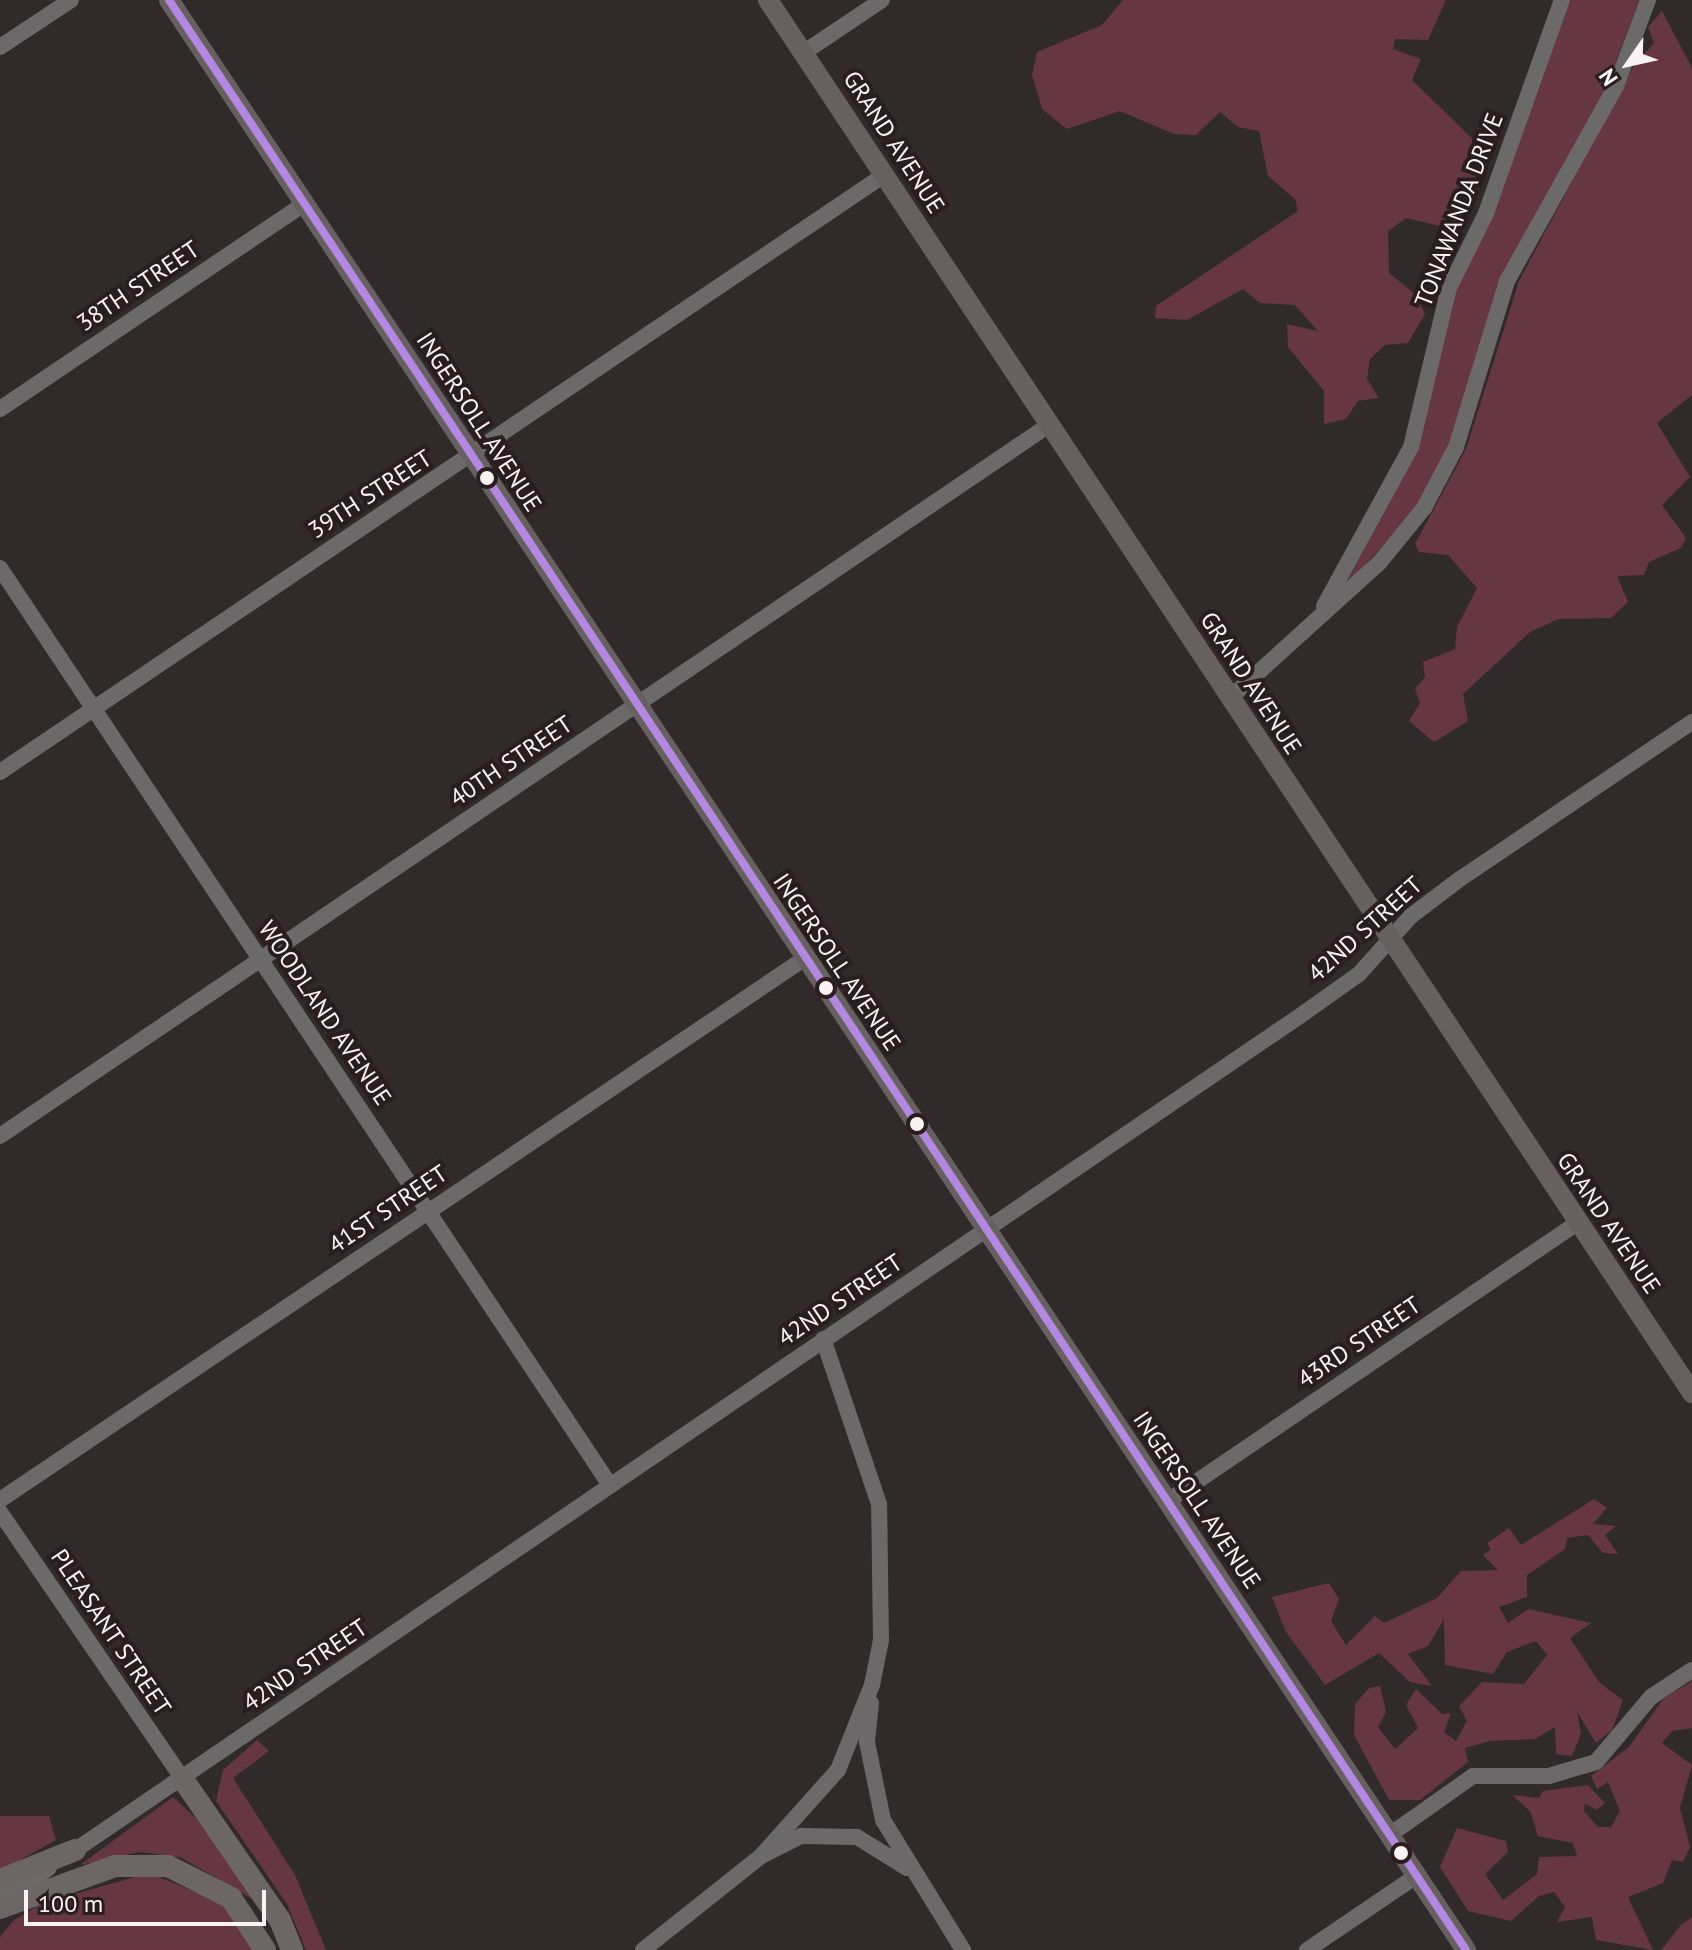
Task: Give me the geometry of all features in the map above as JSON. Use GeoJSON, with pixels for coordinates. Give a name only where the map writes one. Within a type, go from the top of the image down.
{"type":"FeatureCollection","features":[{"type":"Feature","properties":{"kind":"highway"},"geometry":{"type":"LineString","coordinates":[[182,1778],[280,1920],[292,1950]]}},
{"type":"Feature","properties":{"kind":"highway"},"geometry":{"type":"LineString","coordinates":[[0,1880],[75,1850]]}},
{"type":"Feature","properties":{"kind":"highway"},"geometry":{"type":"LineString","coordinates":[[0,1908],[115,1866],[160,1865],[197,1875],[231,1898],[265,1950]]}},
{"type":"Feature","properties":{"kind":"main road","name":"INGERSOLL AVENUE"},"geometry":{"type":"LineString","coordinates":[[169,0],[1466,1950]]}},
{"type":"Feature","properties":{"kind":"main road","name":"GRAND AVENUE"},"geometry":{"type":"LineString","coordinates":[[768,0],[1390,944],[1692,1393]]}},
{"type":"Feature","properties":{"kind":"street"},"geometry":{"type":"LineString","coordinates":[[0,47],[71,0]]}},
{"type":"Feature","properties":{"kind":"street"},"geometry":{"type":"LineString","coordinates":[[803,53],[882,0]]}},
{"type":"Feature","properties":{"kind":"street","name":"TONAWANDA DRIVE"},"geometry":{"type":"LineString","coordinates":[[1323,609],[1411,447],[1449,288],[1486,213],[1562,0]]}},
{"type":"Feature","properties":{"kind":"street","name":"TONAWANDA DRIVE"},"geometry":{"type":"LineString","coordinates":[[1229,699],[1403,536],[1442,478],[1507,281],[1616,86],[1648,0]]}},
{"type":"Feature","properties":{"kind":"street","name":"39TH STREET"},"geometry":{"type":"LineString","coordinates":[[0,772],[471,457],[884,175]]}},
{"type":"Feature","properties":{"kind":"street","name":"38TH STREET"},"geometry":{"type":"LineString","coordinates":[[0,409],[304,204]]}},
{"type":"Feature","properties":{"kind":"street","name":"40TH STREET"},"geometry":{"type":"LineString","coordinates":[[0,1136],[1049,425]]}},
{"type":"Feature","properties":{"kind":"street","name":"WOODLAND AVENUE"},"geometry":{"type":"LineString","coordinates":[[0,568],[610,1485]]}},
{"type":"Feature","properties":{"kind":"street","name":"42ND STREET"},"geometry":{"type":"LineString","coordinates":[[0,1901],[1304,1013],[1390,944],[1411,916],[1460,879],[1692,722]]}},
{"type":"Feature","properties":{"kind":"street","name":"41ST STREET"},"geometry":{"type":"LineString","coordinates":[[0,1500],[804,959]]}},
{"type":"Feature","properties":{"kind":"street","name":"43RD STREET"},"geometry":{"type":"LineString","coordinates":[[1168,1501],[1577,1223]]}},
{"type":"Feature","properties":{"kind":"street"},"geometry":{"type":"LineString","coordinates":[[823,1339],[879,1504],[885,1595],[867,1742],[875,1794],[907,1868],[963,1950]]}},
{"type":"Feature","properties":{"kind":"street","name":"PLEASANT STREET"},"geometry":{"type":"LineString","coordinates":[[0,1512],[182,1778]]}},
{"type":"Feature","properties":{"kind":"street"},"geometry":{"type":"LineString","coordinates":[[1388,1836],[1473,1776],[1549,1776],[1596,1762],[1651,1697],[1692,1670]]}},
{"type":"Feature","properties":{"kind":"street"},"geometry":{"type":"LineString","coordinates":[[643,1950],[761,1856],[838,1770],[872,1685]]}},
{"type":"Feature","properties":{"kind":"street"},"geometry":{"type":"LineString","coordinates":[[761,1856],[801,1836],[835,1834],[878,1846],[907,1868]]}},
{"type":"Feature","properties":{"kind":"street"},"geometry":{"type":"LineString","coordinates":[[1307,1950],[1415,1877]]}},
{"type":"Feature","properties":{"kind":"shaded area"},"geometry":{"type":"Polygon","coordinates":[[[1123,0],[1446,0],[1428,40],[1395,39],[1393,49],[1421,59],[1412,80],[1486,152],[1485,163],[1465,190],[1461,220],[1440,226],[1406,218],[1388,231],[1389,273],[1415,294],[1425,314],[1408,343],[1385,345],[1370,359],[1367,379],[1379,398],[1358,401],[1346,419],[1324,424],[1324,391],[1288,347],[1287,324],[1318,331],[1295,305],[1260,303],[1243,289],[1187,320],[1155,318],[1156,306],[1298,211],[1295,199],[1268,176],[1259,131],[1238,127],[1220,112],[1196,135],[1174,134],[1120,111],[1067,129],[1042,109],[1032,75],[1037,52],[1102,25],[1123,0]]]}},
{"type":"Feature","properties":{"kind":"shaded area"},"geometry":{"type":"Polygon","coordinates":[[[1570,0],[1639,0],[1603,97],[1498,290],[1443,461],[1409,518],[1344,587],[1414,458],[1456,290],[1570,0]]]}},
{"type":"Feature","properties":{"kind":"shaded area"},"geometry":{"type":"Polygon","coordinates":[[[1662,11],[1692,68],[1692,395],[1657,423],[1690,477],[1662,505],[1686,538],[1681,548],[1649,562],[1644,575],[1617,576],[1628,602],[1611,618],[1559,619],[1530,632],[1463,694],[1468,721],[1434,742],[1409,721],[1420,703],[1415,689],[1425,677],[1423,662],[1455,649],[1457,627],[1477,588],[1448,555],[1419,552],[1415,544],[1466,449],[1519,281],[1633,67],[1654,43],[1648,27],[1662,11]]]}},
{"type":"Feature","properties":{"kind":"shaded area"},"geometry":{"type":"Polygon","coordinates":[[[1594,1499],[1607,1508],[1593,1524],[1616,1526],[1605,1535],[1618,1554],[1603,1553],[1588,1535],[1567,1538],[1565,1549],[1527,1575],[1527,1597],[1499,1607],[1508,1623],[1528,1609],[1591,1623],[1570,1638],[1599,1682],[1623,1700],[1612,1730],[1596,1743],[1577,1712],[1581,1734],[1572,1756],[1556,1754],[1555,1727],[1535,1739],[1490,1741],[1465,1748],[1468,1762],[1420,1800],[1389,1800],[1354,1735],[1355,1704],[1369,1688],[1380,1686],[1386,1712],[1378,1727],[1395,1749],[1418,1728],[1406,1705],[1416,1689],[1442,1714],[1451,1713],[1444,1732],[1456,1741],[1467,1721],[1459,1706],[1482,1682],[1524,1684],[1547,1655],[1536,1641],[1507,1652],[1493,1674],[1445,1665],[1444,1619],[1428,1646],[1408,1654],[1432,1686],[1410,1682],[1379,1653],[1325,1685],[1286,1632],[1272,1597],[1329,1583],[1339,1599],[1331,1621],[1346,1645],[1375,1616],[1384,1623],[1437,1598],[1461,1571],[1498,1570],[1483,1555],[1491,1550],[1487,1543],[1509,1528],[1521,1545],[1594,1499]]]}},
{"type":"Feature","properties":{"kind":"shaded area"},"geometry":{"type":"Polygon","coordinates":[[[1692,1681],[1692,1728],[1672,1731],[1662,1743],[1692,1765],[1680,1808],[1690,1847],[1683,1862],[1672,1860],[1663,1883],[1628,1897],[1653,1950],[1596,1940],[1592,1917],[1557,1922],[1565,1907],[1554,1892],[1539,1896],[1511,1921],[1468,1911],[1440,1867],[1457,1828],[1506,1841],[1508,1852],[1485,1874],[1503,1900],[1537,1874],[1539,1857],[1577,1856],[1573,1843],[1538,1836],[1530,1811],[1512,1795],[1539,1798],[1543,1791],[1588,1785],[1605,1803],[1597,1810],[1585,1804],[1584,1811],[1598,1827],[1611,1827],[1620,1811],[1608,1782],[1597,1789],[1591,1776],[1629,1747],[1663,1699],[1692,1681]]]}},
{"type":"Feature","properties":{"kind":"shaded area"},"geometry":{"type":"Polygon","coordinates":[[[257,1740],[269,1751],[233,1778],[295,1875],[326,1950],[306,1950],[287,1904],[216,1801],[223,1770],[257,1740]]]}},
{"type":"Feature","properties":{"kind":"shaded area"},"geometry":{"type":"Polygon","coordinates":[[[173,1797],[198,1820],[254,1900],[180,1857],[139,1852],[80,1865],[173,1797]]]}},
{"type":"Feature","properties":{"kind":"shaded area"},"geometry":{"type":"Polygon","coordinates":[[[0,1816],[49,1816],[56,1840],[0,1871],[0,1816]]]}},
{"type":"Feature","properties":{"kind":"shaded area"},"geometry":{"type":"Polygon","coordinates":[[[149,1873],[220,1902],[255,1950],[0,1950],[0,1937],[14,1920],[43,1903],[149,1873]]]}},
{"type":"Feature","properties":{"kind":"shaded area"},"geometry":{"type":"Polygon","coordinates":[[[1692,1917],[1692,1950],[1661,1950],[1680,1926],[1692,1917]]]}},
{"type":"Feature","properties":{"kind":"transit line"},"geometry":{"type":"LineString","coordinates":[[169,0],[1466,1950]]}}]}
